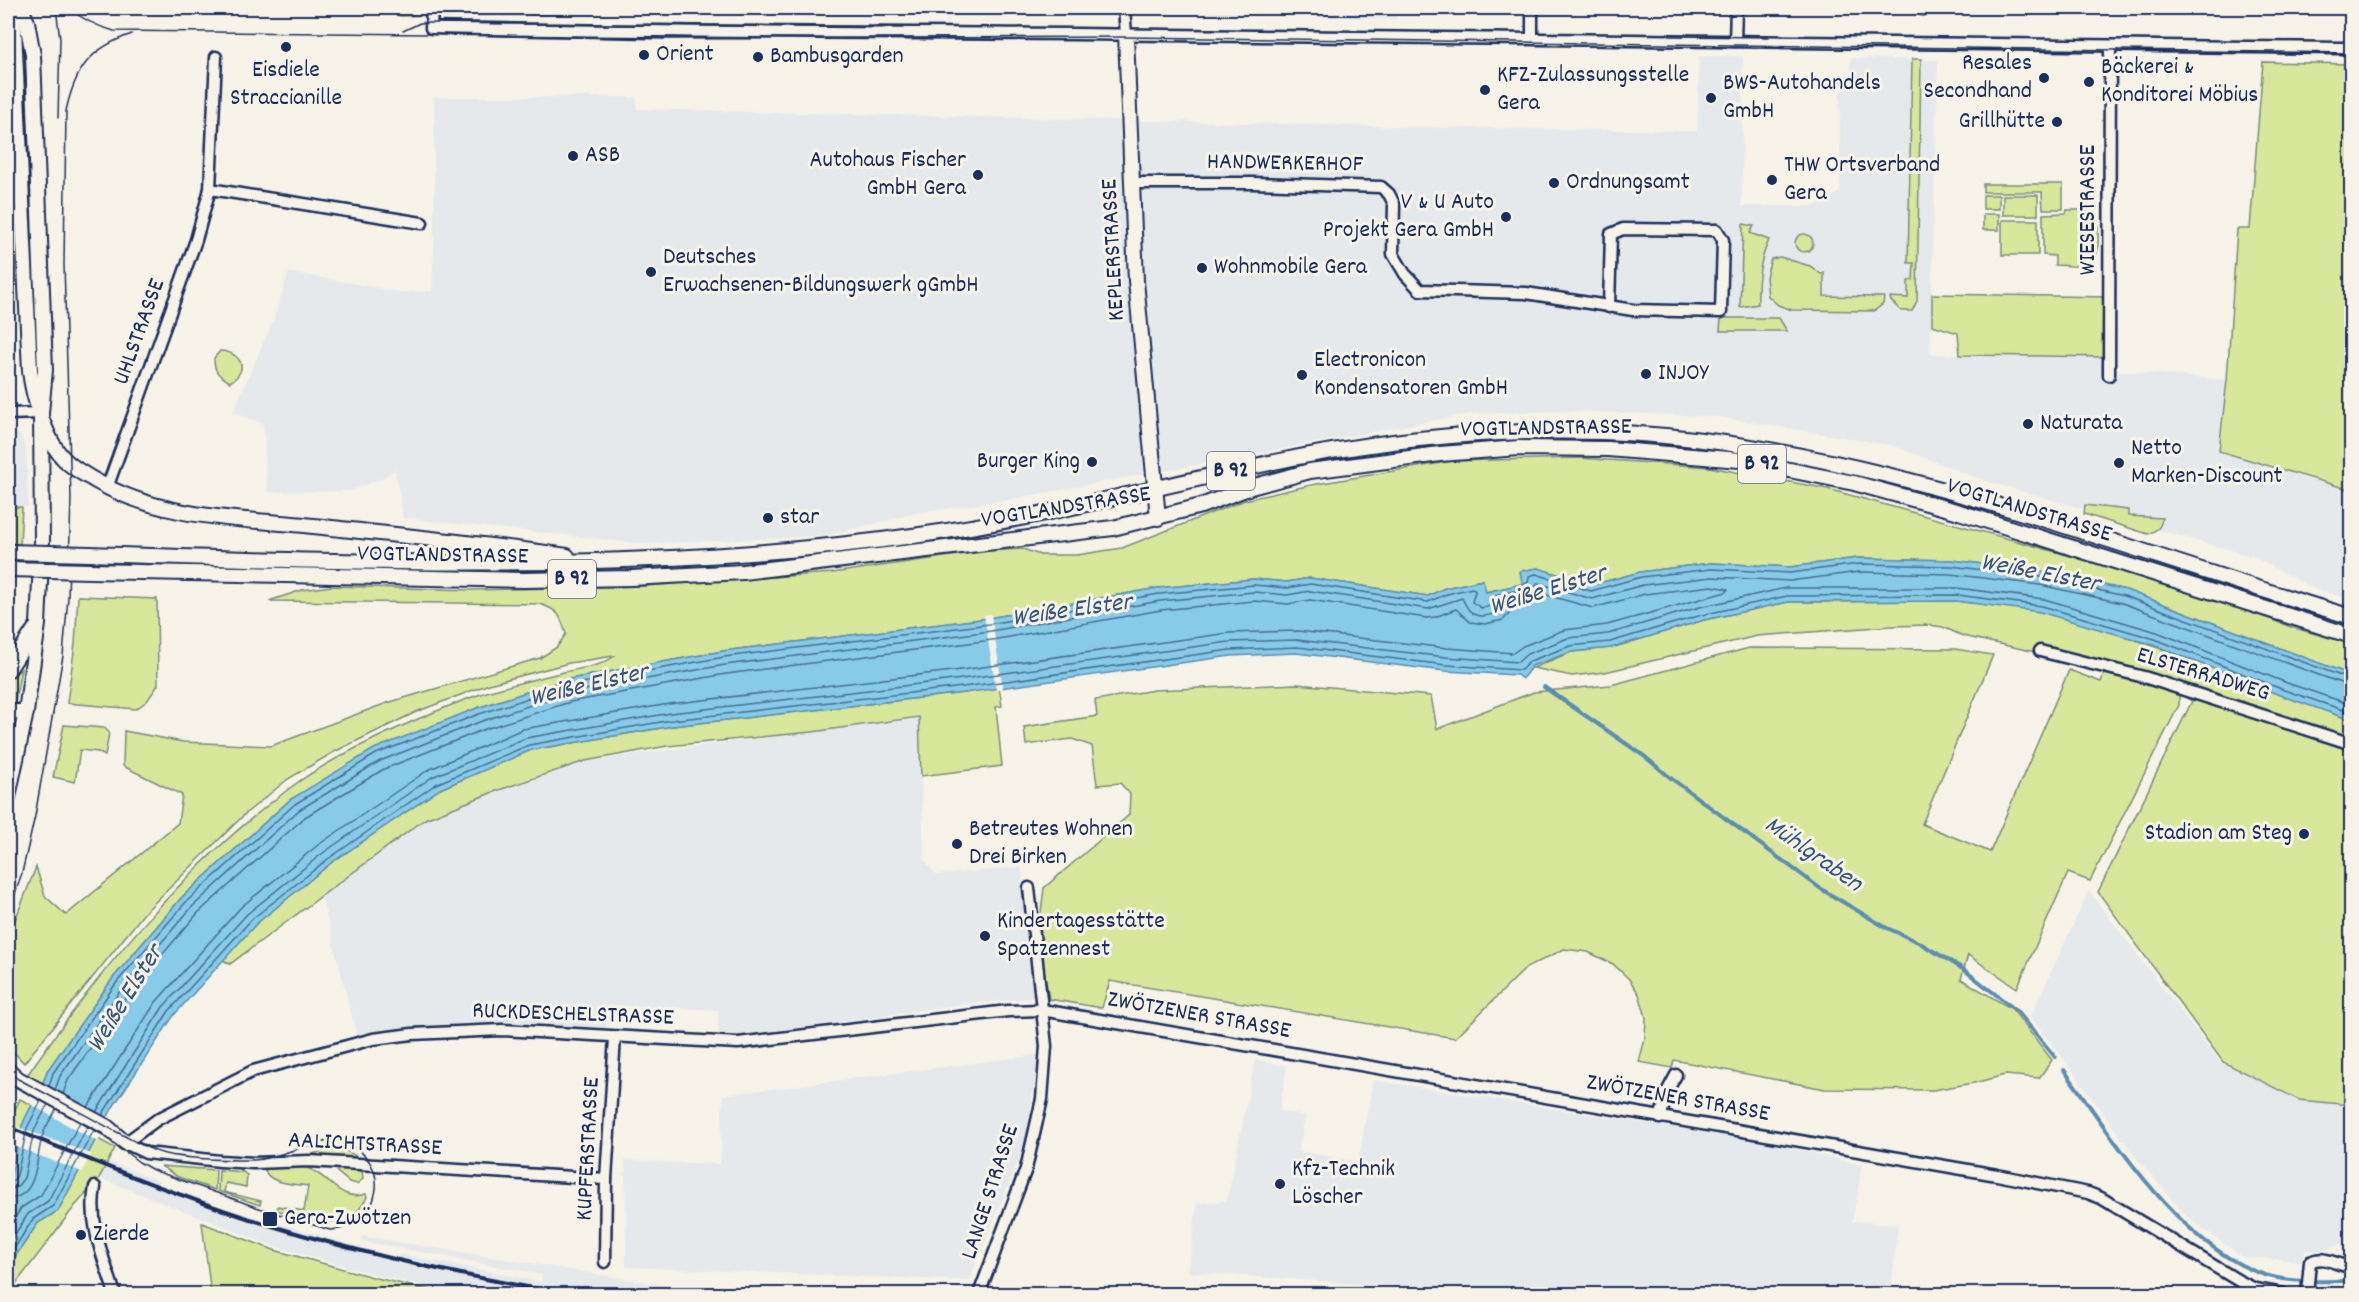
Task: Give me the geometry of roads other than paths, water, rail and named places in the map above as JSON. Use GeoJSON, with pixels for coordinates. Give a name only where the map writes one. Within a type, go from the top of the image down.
{"type":"FeatureCollection","features":[{"type":"Feature","properties":{"kind":"main road"},"geometry":{"type":"LineString","coordinates":[[13,8],[30,371],[32,386],[53,444],[64,459],[107,488],[134,500],[197,515],[445,541],[603,562]]}},
{"type":"Feature","properties":{"kind":"main road"},"geometry":{"type":"LineString","coordinates":[[8,796],[26,712],[38,624],[42,551],[41,412],[45,370],[39,158],[33,55],[27,22],[21,8]]}},
{"type":"Feature","properties":{"kind":"main road","name":"KEPLERSTRASSE"},"geometry":{"type":"LineString","coordinates":[[1126,34],[1136,281],[1158,518]]}},
{"type":"Feature","properties":{"kind":"main road","name":"VOGTLANDSTRASSE"},"geometry":{"type":"LineString","coordinates":[[8,552],[522,564],[784,552],[925,535],[1154,490],[1309,455],[1433,437],[1527,432],[1667,436],[1795,453],[1856,466],[2135,548],[2352,617]]}},
{"type":"Feature","properties":{"kind":"main road","name":"VOGTLANDSTRASSE"},"geometry":{"type":"LineString","coordinates":[[8,569],[512,580],[632,578],[743,572],[1096,531],[1201,506],[1282,478],[1310,471],[1440,454],[1519,448],[1608,448],[1740,459],[1854,483],[1956,511],[2352,636]]}},
{"type":"Feature","properties":{"kind":"main road"},"geometry":{"type":"LineString","coordinates":[[8,670],[38,624]]}},
{"type":"Feature","properties":{"kind":"main road"},"geometry":{"type":"LineString","coordinates":[[8,712],[26,712]]}},
{"type":"Feature","properties":{"kind":"main road"},"geometry":{"type":"LineString","coordinates":[[8,1070],[17,1085],[125,1143]]}},
{"type":"Feature","properties":{"kind":"street"},"geometry":{"type":"LineString","coordinates":[[432,8],[431,28],[664,33],[1126,34],[2352,48]]}},
{"type":"Feature","properties":{"kind":"street","name":"KEPLERSTRASSE"},"geometry":{"type":"LineString","coordinates":[[1124,8],[1126,34]]}},
{"type":"Feature","properties":{"kind":"street"},"geometry":{"type":"LineString","coordinates":[[1532,8],[1532,38]]}},
{"type":"Feature","properties":{"kind":"street"},"geometry":{"type":"LineString","coordinates":[[1735,41],[1736,8]]}},
{"type":"Feature","properties":{"kind":"street","name":"WIESESTRASSE"},"geometry":{"type":"LineString","coordinates":[[2109,375],[2110,46]]}},
{"type":"Feature","properties":{"kind":"street","name":"UHLSTRASSE"},"geometry":{"type":"LineString","coordinates":[[107,488],[196,240],[210,189],[216,57]]}},
{"type":"Feature","properties":{"kind":"street","name":"HANDWERKERHOF"},"geometry":{"type":"LineString","coordinates":[[1133,183],[1252,183],[1381,187],[1389,194],[1394,204],[1393,254],[1405,274],[1420,290],[1526,293],[1609,307],[1633,310],[1721,312],[1723,240],[1717,230],[1623,229],[1611,234],[1609,307]]}},
{"type":"Feature","properties":{"kind":"street"},"geometry":{"type":"LineString","coordinates":[[210,189],[422,223]]}},
{"type":"Feature","properties":{"kind":"street"},"geometry":{"type":"LineString","coordinates":[[8,414],[41,412]]}},
{"type":"Feature","properties":{"kind":"street","name":"ELSTERRADWEG"},"geometry":{"type":"LineString","coordinates":[[2040,651],[2144,677],[2352,744]]}},
{"type":"Feature","properties":{"kind":"street","name":"LANGE STRASSE"},"geometry":{"type":"LineString","coordinates":[[979,1294],[1026,1169],[1042,1099],[1046,1046],[1029,888]]}},
{"type":"Feature","properties":{"kind":"street","name":"RUCKDESCHELSTRASSE"},"geometry":{"type":"LineString","coordinates":[[125,1143],[158,1119],[253,1071],[352,1043],[398,1036],[483,1030],[738,1043],[1008,1011],[1042,1010]]}},
{"type":"Feature","properties":{"kind":"street","name":"ZWÖTZENER STRASSE"},"geometry":{"type":"LineString","coordinates":[[1042,1010],[1986,1173],[2088,1193],[2101,1198],[2239,1281],[2263,1291],[2283,1294]]}},
{"type":"Feature","properties":{"kind":"street","name":"KUPFERSTRASSE"},"geometry":{"type":"LineString","coordinates":[[605,1262],[606,1179],[615,1037]]}},
{"type":"Feature","properties":{"kind":"street"},"geometry":{"type":"LineString","coordinates":[[1660,1118],[1669,1088],[1676,1075]]}},
{"type":"Feature","properties":{"kind":"street","name":"AALICHTSTRASSE"},"geometry":{"type":"LineString","coordinates":[[125,1143],[146,1154],[218,1161],[254,1163],[309,1161],[606,1179]]}},
{"type":"Feature","properties":{"kind":"street"},"geometry":{"type":"LineString","coordinates":[[95,1187],[94,1225],[115,1294]]}},
{"type":"Feature","properties":{"kind":"street"},"geometry":{"type":"LineString","coordinates":[[2307,1291],[2310,1262],[2318,1258],[2328,1259],[2341,1266],[2352,1267]]}},
{"type":"Feature","properties":{"kind":"water","name":"Weiße Elster"},"geometry":{"type":"Polygon","coordinates":[[[1858,558],[1952,560],[2042,572],[2126,590],[2351,675],[2351,720],[2282,696],[2154,645],[2040,612],[1956,601],[1788,602],[1704,620],[1611,648],[1571,652],[1532,666],[1522,679],[1517,675],[1445,671],[1296,653],[1231,656],[964,693],[673,726],[531,750],[440,789],[331,863],[256,924],[174,1015],[113,1107],[58,1211],[38,1223],[8,1267],[8,1180],[22,1126],[47,1071],[113,978],[182,897],[291,799],[374,749],[477,708],[564,680],[723,651],[989,618],[1158,588],[1254,579],[1287,582],[1310,578],[1428,596],[1445,588],[1483,580],[1486,592],[1522,584],[1523,589],[1496,594],[1496,596],[1525,590],[1524,584],[1526,583],[1522,582],[1520,571],[1538,568],[1592,585],[1640,572],[1711,563],[1790,567],[1858,558]]]}},
{"type":"Feature","properties":{"kind":"waterway","name":"Mühlgraben"},"geometry":{"type":"LineString","coordinates":[[1544,687],[1644,756],[1821,889],[1963,969],[2017,1011],[2055,1057]]}},
{"type":"Feature","properties":{"kind":"waterway","name":"Mühlgraben"},"geometry":{"type":"LineString","coordinates":[[2064,1070],[2151,1188],[2205,1241],[2234,1261],[2275,1278],[2352,1281]]}},
{"type":"Feature","properties":{"kind":"tram line"},"geometry":{"type":"LineString","coordinates":[[56,8],[60,39],[58,118]]}},
{"type":"Feature","properties":{"kind":"tram line"},"geometry":{"type":"LineString","coordinates":[[69,8],[90,22],[114,31],[664,39],[1126,37],[2352,53]]}},
{"type":"Feature","properties":{"kind":"tram line"},"geometry":{"type":"LineString","coordinates":[[403,31],[420,23],[903,28]]}},
{"type":"Feature","properties":{"kind":"tram line"},"geometry":{"type":"LineString","coordinates":[[8,914],[22,873],[35,816],[63,656],[68,597],[71,498],[64,264],[66,111],[74,83],[87,62],[105,46],[132,34]]}},
{"type":"Feature","properties":{"kind":"tram line"},"geometry":{"type":"LineString","coordinates":[[1670,36],[1769,37]]}},
{"type":"Feature","properties":{"kind":"tram line"},"geometry":{"type":"LineString","coordinates":[[8,1071],[18,1079],[133,1141],[165,1154],[196,1158],[252,1160],[275,1156],[312,1144],[335,1141],[345,1143],[361,1152],[371,1164],[376,1178],[375,1193],[370,1207],[361,1219],[347,1227],[330,1230],[256,1207],[153,1170],[103,1135],[8,1082]]}},
{"type":"Feature","properties":{"kind":"railway"},"geometry":{"type":"LineString","coordinates":[[8,1127],[189,1198],[289,1231],[407,1262],[567,1294]]}},
{"type":"Feature","properties":{"kind":"railway"},"geometry":{"type":"LineString","coordinates":[[560,1290],[598,1294]]}},
{"type":"Feature","properties":{"kind":"place","name":"Eisdiele Straccianille"},"geometry":{"type":"Point","coordinates":[286,47]}},
{"type":"Feature","properties":{"kind":"place","name":"Orient"},"geometry":{"type":"Point","coordinates":[644,55]}},
{"type":"Feature","properties":{"kind":"place","name":"Bambusgarden"},"geometry":{"type":"Point","coordinates":[758,57]}},
{"type":"Feature","properties":{"kind":"place","name":"Resales Secondhand"},"geometry":{"type":"Point","coordinates":[2044,78]}},
{"type":"Feature","properties":{"kind":"place","name":"Bäckerei & Konditorei Möbius"},"geometry":{"type":"Point","coordinates":[2089,82]}},
{"type":"Feature","properties":{"kind":"place","name":"KFZ-Zulassungsstelle Gera"},"geometry":{"type":"Point","coordinates":[1485,90]}},
{"type":"Feature","properties":{"kind":"place","name":"BWS-Autohandels GmbH"},"geometry":{"type":"Point","coordinates":[1711,98]}},
{"type":"Feature","properties":{"kind":"place","name":"Grillhütte"},"geometry":{"type":"Point","coordinates":[2057,122]}},
{"type":"Feature","properties":{"kind":"place","name":"ASB"},"geometry":{"type":"Point","coordinates":[573,156]}},
{"type":"Feature","properties":{"kind":"place","name":"Autohaus Fischer GmbH Gera"},"geometry":{"type":"Point","coordinates":[978,175]}},
{"type":"Feature","properties":{"kind":"place","name":"THW Ortsverband Gera"},"geometry":{"type":"Point","coordinates":[1772,180]}},
{"type":"Feature","properties":{"kind":"place","name":"Ordnungsamt"},"geometry":{"type":"Point","coordinates":[1554,183]}},
{"type":"Feature","properties":{"kind":"place","name":"V & U Auto Projekt Gera GmbH"},"geometry":{"type":"Point","coordinates":[1506,217]}},
{"type":"Feature","properties":{"kind":"place","name":"Wohnmobile Gera"},"geometry":{"type":"Point","coordinates":[1202,268]}},
{"type":"Feature","properties":{"kind":"place","name":"Deutsches Erwachsenen-Bildungswerk gGmbH"},"geometry":{"type":"Point","coordinates":[651,272]}},
{"type":"Feature","properties":{"kind":"place","name":"INJOY"},"geometry":{"type":"Point","coordinates":[1646,374]}},
{"type":"Feature","properties":{"kind":"place","name":"Electronicon Kondensatoren GmbH"},"geometry":{"type":"Point","coordinates":[1302,375]}},
{"type":"Feature","properties":{"kind":"place","name":"Naturata"},"geometry":{"type":"Point","coordinates":[2028,424]}},
{"type":"Feature","properties":{"kind":"place","name":"Burger King"},"geometry":{"type":"Point","coordinates":[1092,462]}},
{"type":"Feature","properties":{"kind":"place","name":"Netto Marken-Discount"},"geometry":{"type":"Point","coordinates":[2119,463]}},
{"type":"Feature","properties":{"kind":"place","name":"star"},"geometry":{"type":"Point","coordinates":[768,518]}},
{"type":"Feature","properties":{"kind":"place","name":"Stadion am Steg"},"geometry":{"type":"Point","coordinates":[2304,834]}},
{"type":"Feature","properties":{"kind":"place","name":"Betreutes Wohnen Drei Birken"},"geometry":{"type":"Point","coordinates":[957,844]}},
{"type":"Feature","properties":{"kind":"place","name":"Kindertagesstätte Spatzennest"},"geometry":{"type":"Point","coordinates":[985,936]}},
{"type":"Feature","properties":{"kind":"place","name":"Kfz-Technik Löscher"},"geometry":{"type":"Point","coordinates":[1280,1184]}},
{"type":"Feature","properties":{"kind":"place","name":"Gera-Zwötzen"},"geometry":{"type":"Point","coordinates":[270,1219]}},
{"type":"Feature","properties":{"kind":"place","name":"Zierde"},"geometry":{"type":"Point","coordinates":[81,1235]}}]}
